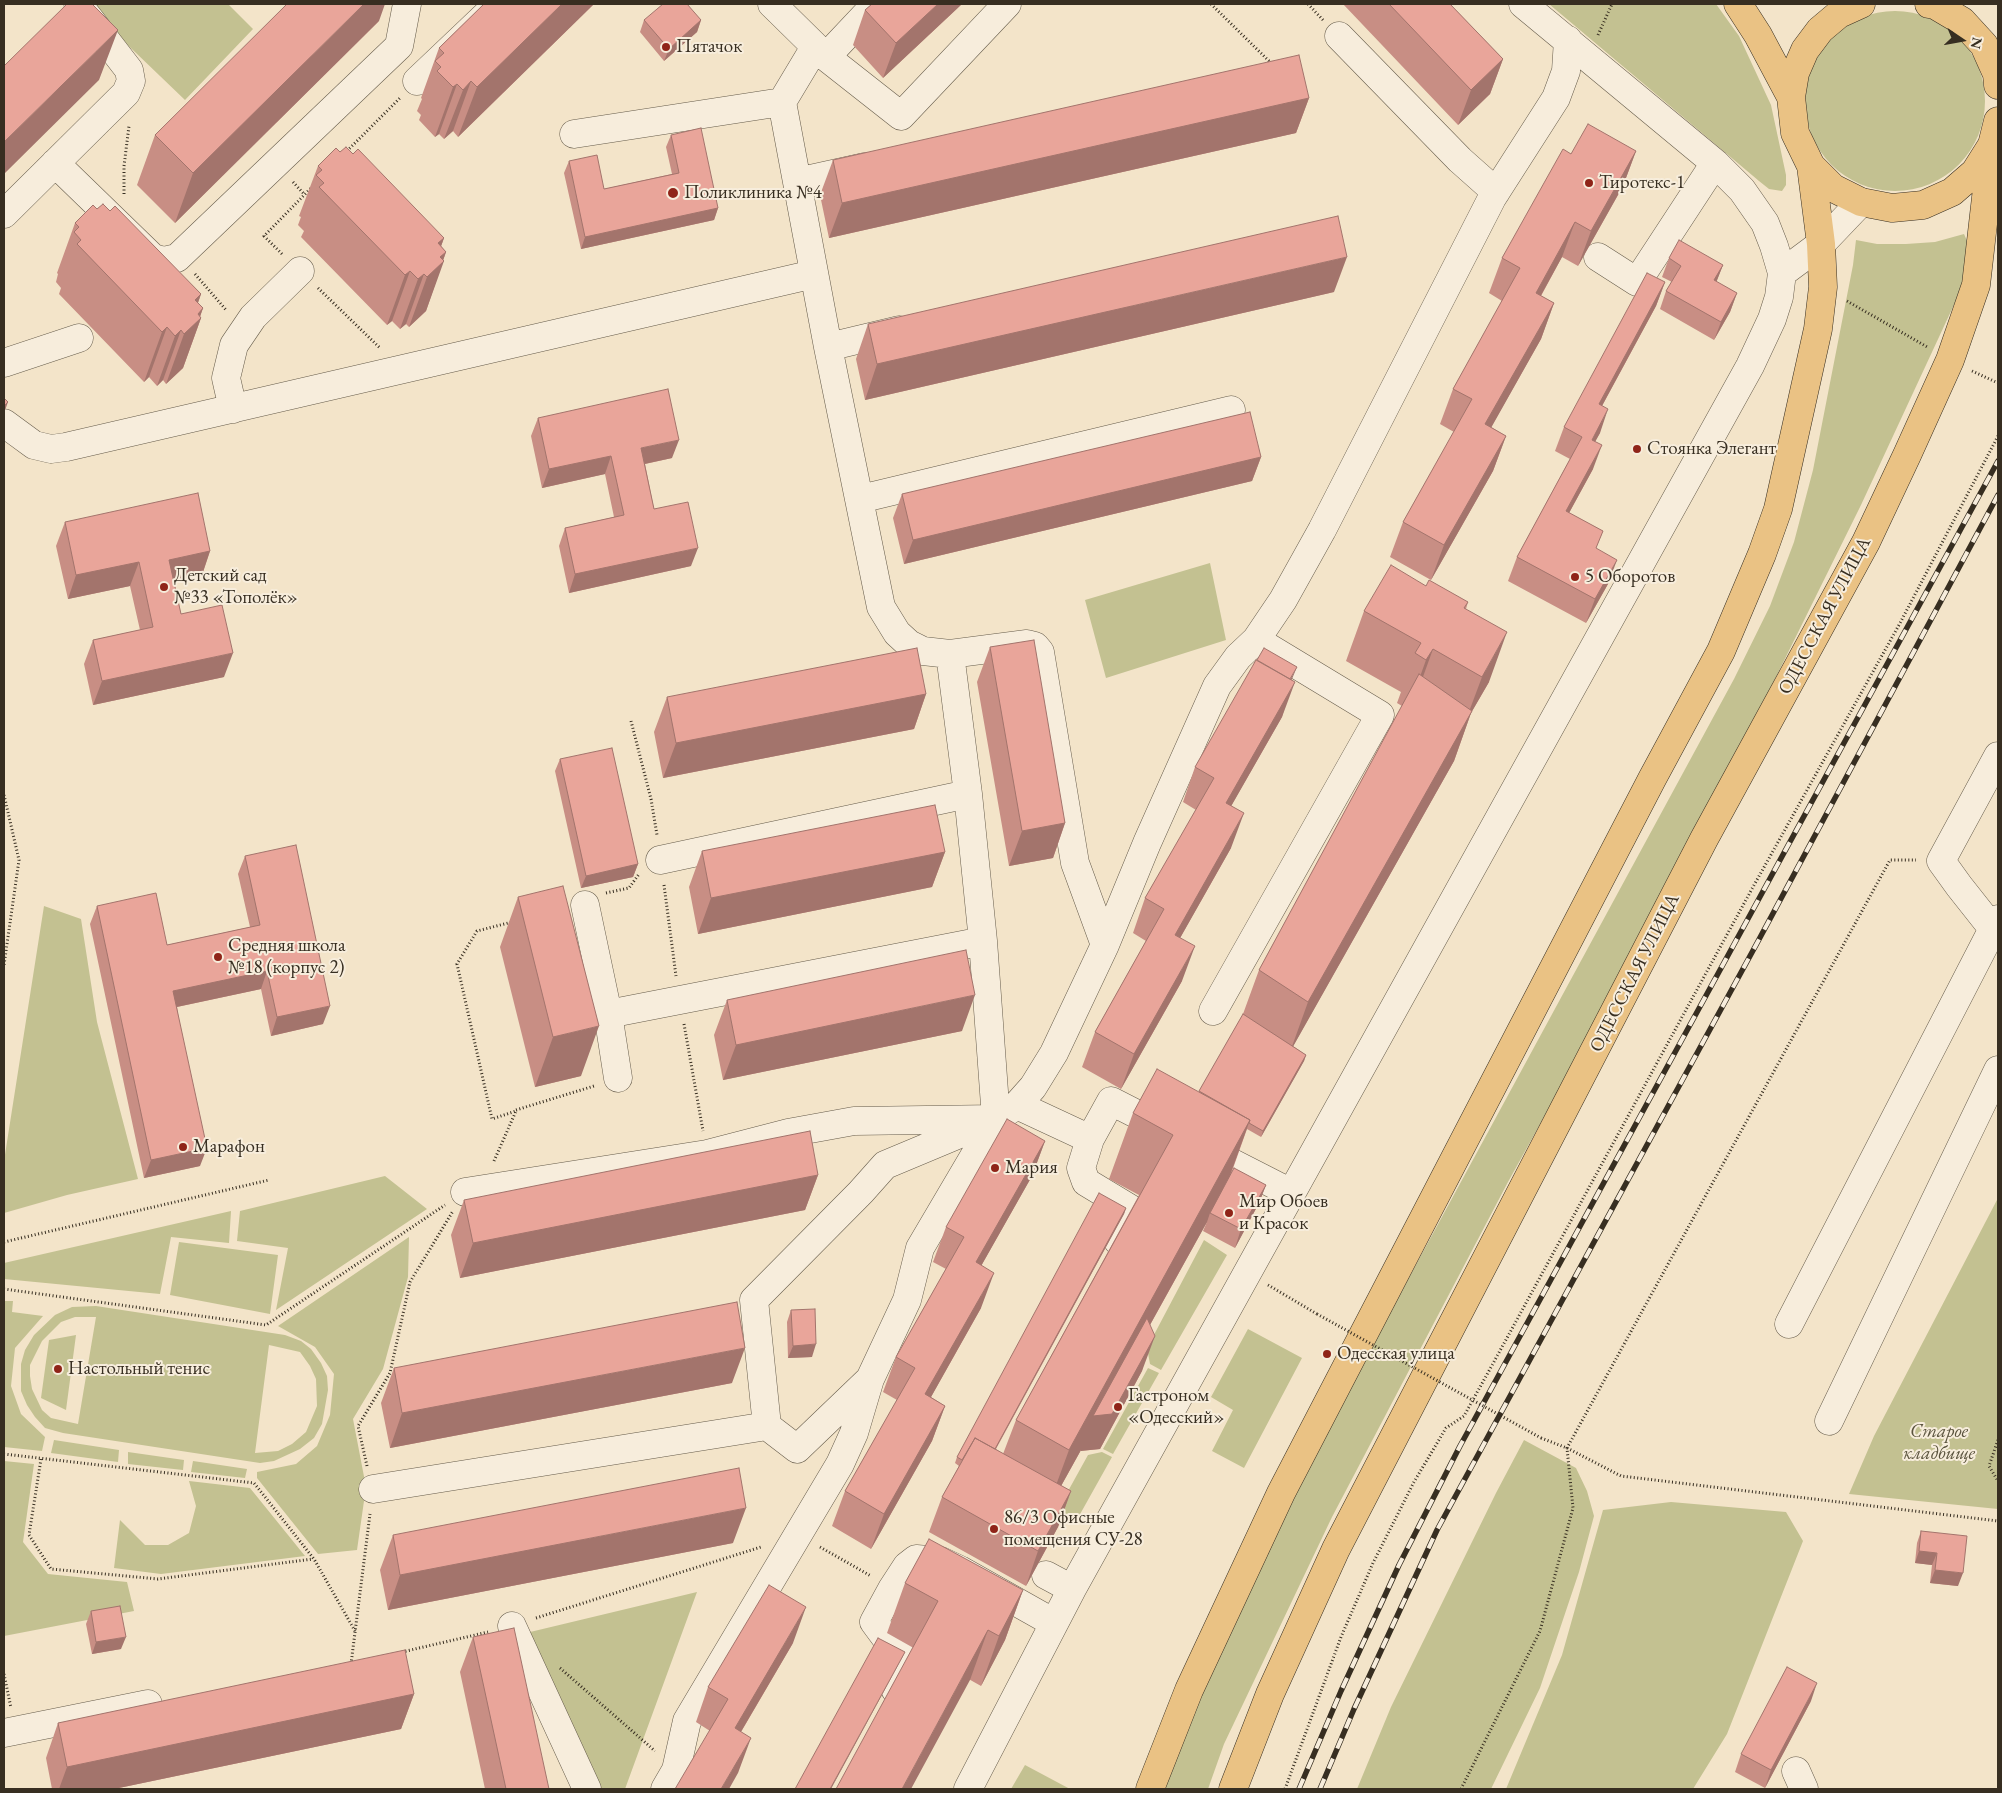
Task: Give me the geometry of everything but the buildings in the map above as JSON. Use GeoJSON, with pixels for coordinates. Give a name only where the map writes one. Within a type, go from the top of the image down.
{"type":"FeatureCollection","features":[{"type":"Feature","properties":{"kind":"main road"},"geometry":{"type":"LineString","coordinates":[[1738,4],[1758,35],[1791,97]]}},
{"type":"Feature","properties":{"kind":"main road"},"geometry":{"type":"LineString","coordinates":[[1150,1789],[1189,1690],[1281,1493],[1725,642],[1762,554],[1778,509],[1818,329],[1822,287],[1821,244],[1811,166],[1795,133],[1791,97],[1795,72],[1810,43],[1820,30],[1839,14],[1861,4]]}},
{"type":"Feature","properties":{"kind":"main road"},"geometry":{"type":"LineString","coordinates":[[1929,4],[1935,5],[1962,21],[1984,45],[1998,76]]}},
{"type":"Feature","properties":{"kind":"main road"},"geometry":{"type":"LineString","coordinates":[[1811,166],[1833,188],[1861,202],[1892,208],[1923,205],[1952,192],[1976,172],[1995,133]]}},
{"type":"Feature","properties":{"kind":"main road","name":"ОДЕССКАЯ УЛИЦА"},"geometry":{"type":"LineString","coordinates":[[1233,1789],[1270,1694],[1336,1549],[1704,839],[1866,542],[1950,360],[1976,285],[1995,133]]}},
{"type":"Feature","properties":{"kind":"street"},"geometry":{"type":"LineString","coordinates":[[4,214],[126,93],[131,81],[129,70],[78,4]]}},
{"type":"Feature","properties":{"kind":"street"},"geometry":{"type":"LineString","coordinates":[[56,163],[153,258],[164,260],[179,256],[399,46],[406,4]]}},
{"type":"Feature","properties":{"kind":"street"},"geometry":{"type":"LineString","coordinates":[[417,81],[498,4]]}},
{"type":"Feature","properties":{"kind":"street"},"geometry":{"type":"LineString","coordinates":[[772,4],[820,52],[901,116],[1007,4]]}},
{"type":"Feature","properties":{"kind":"street"},"geometry":{"type":"LineString","coordinates":[[574,134],[782,102],[820,52],[876,4]]}},
{"type":"Feature","properties":{"kind":"street"},"geometry":{"type":"LineString","coordinates":[[968,1789],[1072,1589],[1750,366],[1772,318],[1779,297],[1782,273],[1774,246],[1765,223],[1742,190],[1714,163],[1523,4]]}},
{"type":"Feature","properties":{"kind":"street"},"geometry":{"type":"LineString","coordinates":[[1339,36],[1460,160],[1496,192]]}},
{"type":"Feature","properties":{"kind":"street"},"geometry":{"type":"LineString","coordinates":[[665,1789],[676,1770],[687,1721],[840,1464],[854,1433],[870,1379],[907,1300],[920,1248],[1006,1112],[1034,1087],[1054,1052],[1105,945],[1147,843],[1217,686],[1238,657],[1256,640],[1283,600],[1322,530],[1496,192],[1556,98],[1566,71],[1568,40]]}},
{"type":"Feature","properties":{"kind":"street"},"geometry":{"type":"LineString","coordinates":[[782,102],[828,347],[881,606],[897,633],[908,644],[924,650],[950,654],[1027,644],[1035,646],[1040,652],[1075,863],[1105,945]]}},
{"type":"Feature","properties":{"kind":"street"},"geometry":{"type":"LineString","coordinates":[[797,182],[894,160]]}},
{"type":"Feature","properties":{"kind":"street"},"geometry":{"type":"LineString","coordinates":[[1598,257],[1637,282],[1714,163]]}},
{"type":"Feature","properties":{"kind":"street"},"geometry":{"type":"LineString","coordinates":[[1782,273],[1821,244],[1861,202]]}},
{"type":"Feature","properties":{"kind":"street"},"geometry":{"type":"LineString","coordinates":[[233,409],[226,378],[234,345],[253,317],[300,271]]}},
{"type":"Feature","properties":{"kind":"street"},"geometry":{"type":"LineString","coordinates":[[4,423],[34,445],[51,449],[233,409],[814,274]]}},
{"type":"Feature","properties":{"kind":"street"},"geometry":{"type":"LineString","coordinates":[[828,347],[923,324]]}},
{"type":"Feature","properties":{"kind":"street"},"geometry":{"type":"LineString","coordinates":[[4,362],[80,338]]}},
{"type":"Feature","properties":{"kind":"street"},"geometry":{"type":"LineString","coordinates":[[860,499],[1231,410]]}},
{"type":"Feature","properties":{"kind":"street"},"geometry":{"type":"LineString","coordinates":[[1214,1011],[1380,716],[1256,640]]}},
{"type":"Feature","properties":{"kind":"street"},"geometry":{"type":"LineString","coordinates":[[950,654],[968,794],[983,941],[1006,1112]]}},
{"type":"Feature","properties":{"kind":"street"},"geometry":{"type":"LineString","coordinates":[[1789,1324],[1996,926],[1959,886],[1942,861],[1998,756]]}},
{"type":"Feature","properties":{"kind":"street"},"geometry":{"type":"LineString","coordinates":[[652,863],[968,794]]}},
{"type":"Feature","properties":{"kind":"street"},"geometry":{"type":"LineString","coordinates":[[585,905],[608,1014],[618,1078]]}},
{"type":"Feature","properties":{"kind":"street"},"geometry":{"type":"LineString","coordinates":[[608,1014],[983,941]]}},
{"type":"Feature","properties":{"kind":"street"},"geometry":{"type":"LineString","coordinates":[[1829,1421],[1998,1070]]}},
{"type":"Feature","properties":{"kind":"street"},"geometry":{"type":"LineString","coordinates":[[1106,1264],[1134,1211],[1086,1182],[1082,1168],[1090,1139],[1111,1101],[1291,1193]]}},
{"type":"Feature","properties":{"kind":"street"},"geometry":{"type":"LineString","coordinates":[[475,1190],[707,1154],[788,1134],[854,1121],[1006,1112],[1090,1139]]}},
{"type":"Feature","properties":{"kind":"street"},"geometry":{"type":"LineString","coordinates":[[726,1306],[754,1300],[861,1192],[885,1165],[1006,1112]]}},
{"type":"Feature","properties":{"kind":"street"},"geometry":{"type":"LineString","coordinates":[[754,1300],[766,1426]]}},
{"type":"Feature","properties":{"kind":"street"},"geometry":{"type":"LineString","coordinates":[[373,1489],[766,1426],[797,1449],[870,1379]]}},
{"type":"Feature","properties":{"kind":"street"},"geometry":{"type":"LineString","coordinates":[[881,1714],[909,1664],[908,1653],[888,1641],[874,1622],[892,1588],[907,1566],[916,1559],[941,1561],[1054,1624]]}},
{"type":"Feature","properties":{"kind":"street"},"geometry":{"type":"LineString","coordinates":[[1046,1575],[1072,1589]]}},
{"type":"Feature","properties":{"kind":"street"},"geometry":{"type":"LineString","coordinates":[[512,1626],[587,1789]]}},
{"type":"Feature","properties":{"kind":"street"},"geometry":{"type":"LineString","coordinates":[[10,1731],[168,1700]]}},
{"type":"Feature","properties":{"kind":"path"},"geometry":{"type":"LineString","coordinates":[[1211,4],[1274,66]]}},
{"type":"Feature","properties":{"kind":"path"},"geometry":{"type":"LineString","coordinates":[[1596,38],[1612,4]]}},
{"type":"Feature","properties":{"kind":"path"},"geometry":{"type":"LineString","coordinates":[[347,152],[417,81]]}},
{"type":"Feature","properties":{"kind":"path"},"geometry":{"type":"LineString","coordinates":[[124,201],[124,166],[129,128],[126,93]]}},
{"type":"Feature","properties":{"kind":"path"},"geometry":{"type":"LineString","coordinates":[[312,187],[264,236],[364,332]]}},
{"type":"Feature","properties":{"kind":"path"},"geometry":{"type":"LineString","coordinates":[[179,256],[244,329]]}},
{"type":"Feature","properties":{"kind":"path"},"geometry":{"type":"LineString","coordinates":[[1822,287],[1950,360],[1998,384]]}},
{"type":"Feature","properties":{"kind":"path"},"geometry":{"type":"LineString","coordinates":[[1285,1789],[1342,1637],[1373,1563],[1414,1482],[1446,1428],[1464,1416],[1753,887],[1899,625],[1998,436]]}},
{"type":"Feature","properties":{"kind":"path"},"geometry":{"type":"LineString","coordinates":[[631,721],[651,799],[652,863],[680,999],[707,1154]]}},
{"type":"Feature","properties":{"kind":"path"},"geometry":{"type":"LineString","coordinates":[[4,795],[19,860],[4,965]]}},
{"type":"Feature","properties":{"kind":"path"},"geometry":{"type":"LineString","coordinates":[[1461,1789],[1540,1631],[1573,1508],[1567,1448],[1890,860],[1942,861]]}},
{"type":"Feature","properties":{"kind":"path"},"geometry":{"type":"LineString","coordinates":[[585,905],[605,893],[629,888],[652,863]]}},
{"type":"Feature","properties":{"kind":"path"},"geometry":{"type":"LineString","coordinates":[[513,922],[477,931],[457,964],[492,1118],[618,1078]]}},
{"type":"Feature","properties":{"kind":"path"},"geometry":{"type":"LineString","coordinates":[[350,1665],[373,1489],[358,1426],[390,1374],[410,1282],[475,1190],[498,1150],[516,1111]]}},
{"type":"Feature","properties":{"kind":"path"},"geometry":{"type":"LineString","coordinates":[[4,1242],[269,1180]]}},
{"type":"Feature","properties":{"kind":"path"},"geometry":{"type":"LineString","coordinates":[[4,1289],[266,1325],[475,1190]]}},
{"type":"Feature","properties":{"kind":"path"},"geometry":{"type":"LineString","coordinates":[[1247,1273],[1541,1438],[1567,1448],[1621,1476],[1998,1521]]}},
{"type":"Feature","properties":{"kind":"path"},"geometry":{"type":"LineString","coordinates":[[1998,1440],[1989,1466],[1998,1482]]}},
{"type":"Feature","properties":{"kind":"path"},"geometry":{"type":"LineString","coordinates":[[4,1454],[254,1483],[314,1559],[355,1631]]}},
{"type":"Feature","properties":{"kind":"path"},"geometry":{"type":"LineString","coordinates":[[41,1459],[29,1535],[51,1569],[158,1579],[314,1559]]}},
{"type":"Feature","properties":{"kind":"path"},"geometry":{"type":"LineString","coordinates":[[799,1535],[892,1588]]}},
{"type":"Feature","properties":{"kind":"path"},"geometry":{"type":"LineString","coordinates":[[512,1626],[762,1547]]}},
{"type":"Feature","properties":{"kind":"path"},"geometry":{"type":"LineString","coordinates":[[4,1674],[10,1731]]}},
{"type":"Feature","properties":{"kind":"green space"},"geometry":{"type":"Polygon","coordinates":[[[85,4],[228,4],[253,29],[185,100],[85,4]]]}},
{"type":"Feature","properties":{"kind":"green space"},"geometry":{"type":"Polygon","coordinates":[[[1549,4],[1716,4],[1739,36],[1771,105],[1786,175],[1786,185],[1782,191],[1769,189],[1759,181],[1549,4]]]}},
{"type":"Feature","properties":{"kind":"green space"},"geometry":{"type":"Polygon","coordinates":[[[1904,11],[1913,12],[1938,21],[1959,37],[1975,58],[1984,83],[1984,119],[1975,144],[1959,165],[1938,181],[1930,184],[1913,190],[1886,191],[1877,190],[1852,181],[1825,158],[1815,144],[1806,119],[1805,92],[1806,83],[1815,58],[1838,31],[1852,21],[1877,12],[1904,11]]]}},
{"type":"Feature","properties":{"kind":"green space"},"geometry":{"type":"Polygon","coordinates":[[[1964,234],[1968,243],[1965,281],[1861,505],[1682,867],[1508,1182],[1332,1517],[1224,1744],[1208,1789],[1159,1789],[1258,1564],[1380,1331],[1734,679],[1770,606],[1794,542],[1813,470],[1853,265],[1856,240],[1877,244],[1906,244],[1935,242],[1964,234]]]}},
{"type":"Feature","properties":{"kind":"green space"},"geometry":{"type":"Polygon","coordinates":[[[1210,563],[1226,640],[1106,678],[1085,600],[1210,563]]]}},
{"type":"Feature","properties":{"kind":"green space"},"geometry":{"type":"Polygon","coordinates":[[[44,906],[81,919],[97,1022],[138,1179],[67,1195],[4,1213],[4,1161],[44,906]]]}},
{"type":"Feature","properties":{"kind":"green space"},"geometry":{"type":"Polygon","coordinates":[[[385,1176],[427,1209],[276,1310],[288,1248],[237,1241],[240,1211],[385,1176]]]}},
{"type":"Feature","properties":{"kind":"green space","name":"Старое кладбище"},"geometry":{"type":"Polygon","coordinates":[[[1998,1198],[1998,1509],[1849,1494],[1874,1436],[1998,1198]]]}},
{"type":"Feature","properties":{"kind":"green space"},"geometry":{"type":"Polygon","coordinates":[[[231,1211],[229,1243],[171,1237],[160,1294],[4,1279],[4,1263],[231,1211]]]}},
{"type":"Feature","properties":{"kind":"green space"},"geometry":{"type":"Polygon","coordinates":[[[409,1237],[408,1277],[383,1369],[353,1419],[366,1487],[357,1550],[318,1554],[257,1478],[257,1472],[296,1464],[317,1446],[330,1415],[334,1374],[315,1347],[278,1326],[409,1237]]]}},
{"type":"Feature","properties":{"kind":"green space"},"geometry":{"type":"Polygon","coordinates":[[[1204,1240],[1227,1255],[1161,1370],[1150,1364],[1147,1348],[1204,1240]]]}},
{"type":"Feature","properties":{"kind":"green space"},"geometry":{"type":"Polygon","coordinates":[[[179,1242],[278,1255],[270,1314],[170,1295],[179,1242]]]}},
{"type":"Feature","properties":{"kind":"green space"},"geometry":{"type":"Polygon","coordinates":[[[4,1301],[13,1301],[12,1312],[43,1316],[15,1348],[11,1386],[21,1414],[45,1437],[42,1451],[4,1447],[4,1301]]]}},
{"type":"Feature","properties":{"kind":"green space"},"geometry":{"type":"Polygon","coordinates":[[[96,1306],[285,1335],[301,1341],[311,1349],[327,1376],[328,1390],[322,1424],[314,1438],[300,1449],[274,1461],[260,1463],[63,1433],[45,1428],[27,1405],[21,1391],[21,1364],[25,1350],[34,1335],[55,1315],[72,1307],[96,1306]],[[75,1317],[61,1322],[42,1341],[30,1365],[30,1376],[32,1389],[42,1410],[51,1418],[78,1424],[96,1317],[75,1317]],[[269,1345],[255,1453],[278,1451],[292,1444],[306,1432],[317,1406],[316,1379],[300,1352],[269,1345]]]}},
{"type":"Feature","properties":{"kind":"green space"},"geometry":{"type":"Polygon","coordinates":[[[1248,1329],[1302,1358],[1244,1468],[1212,1451],[1233,1410],[1211,1397],[1248,1329]]]}},
{"type":"Feature","properties":{"kind":"green space","name":"Настольный тенис"},"geometry":{"type":"Polygon","coordinates":[[[76,1335],[66,1410],[41,1398],[49,1340],[76,1335]]]}},
{"type":"Feature","properties":{"kind":"green space"},"geometry":{"type":"Polygon","coordinates":[[[1148,1368],[1159,1373],[1113,1454],[1103,1449],[1148,1368]]]}},
{"type":"Feature","properties":{"kind":"green space"},"geometry":{"type":"Polygon","coordinates":[[[54,1440],[119,1450],[118,1462],[51,1453],[54,1440]]]}},
{"type":"Feature","properties":{"kind":"green space"},"geometry":{"type":"Polygon","coordinates":[[[1524,1440],[1576,1468],[1587,1491],[1594,1516],[1579,1572],[1540,1688],[1491,1789],[1357,1789],[1391,1707],[1524,1440]]]}},
{"type":"Feature","properties":{"kind":"green space"},"geometry":{"type":"Polygon","coordinates":[[[128,1452],[184,1460],[183,1470],[128,1464],[128,1452]]]}},
{"type":"Feature","properties":{"kind":"green space"},"geometry":{"type":"Polygon","coordinates":[[[1102,1452],[1112,1457],[1074,1525],[1057,1511],[1088,1455],[1102,1452]]]}},
{"type":"Feature","properties":{"kind":"green space"},"geometry":{"type":"Polygon","coordinates":[[[4,1461],[34,1464],[23,1542],[48,1574],[127,1582],[134,1611],[4,1636],[4,1461]]]}},
{"type":"Feature","properties":{"kind":"green space"},"geometry":{"type":"Polygon","coordinates":[[[193,1461],[247,1469],[245,1478],[191,1472],[193,1461]]]}},
{"type":"Feature","properties":{"kind":"green space"},"geometry":{"type":"Polygon","coordinates":[[[189,1481],[250,1488],[305,1556],[161,1574],[114,1568],[120,1520],[145,1545],[168,1545],[189,1533],[196,1506],[189,1481]]]}},
{"type":"Feature","properties":{"kind":"green space"},"geometry":{"type":"Polygon","coordinates":[[[1671,1502],[1786,1512],[1803,1541],[1727,1734],[1693,1789],[1506,1789],[1562,1655],[1603,1510],[1671,1502]]]}},
{"type":"Feature","properties":{"kind":"green space"},"geometry":{"type":"Polygon","coordinates":[[[697,1592],[625,1789],[598,1789],[526,1633],[697,1592]]]}},
{"type":"Feature","properties":{"kind":"green space"},"geometry":{"type":"Polygon","coordinates":[[[1025,1765],[1070,1789],[1011,1789],[1025,1765]]]}},
{"type":"Feature","properties":{"kind":"railway"},"geometry":{"type":"LineString","coordinates":[[1299,1789],[1341,1691],[1399,1565],[1460,1446],[1998,461]]}},
{"type":"Feature","properties":{"kind":"railway"},"geometry":{"type":"LineString","coordinates":[[1320,1789],[1354,1709],[1437,1530],[1756,945],[1998,495]]}},
{"type":"Feature","properties":{"kind":"place","name":"Пятачок"},"geometry":{"type":"Point","coordinates":[666,47]}},
{"type":"Feature","properties":{"kind":"place","name":"Тиротекс-1"},"geometry":{"type":"Point","coordinates":[1589,183]}},
{"type":"Feature","properties":{"kind":"place","name":"Поликлиника №4"},"geometry":{"type":"Point","coordinates":[673,193]}},
{"type":"Feature","properties":{"kind":"place","name":"Стоянка Элегант"},"geometry":{"type":"Point","coordinates":[1637,449]}},
{"type":"Feature","properties":{"kind":"place","name":"5 Оборотов"},"geometry":{"type":"Point","coordinates":[1575,577]}},
{"type":"Feature","properties":{"kind":"place","name":"Детский сад №33 «Тополёк»"},"geometry":{"type":"Point","coordinates":[164,587]}},
{"type":"Feature","properties":{"kind":"place","name":"Средняя школа №18 (корпус 2)"},"geometry":{"type":"Point","coordinates":[218,957]}},
{"type":"Feature","properties":{"kind":"place","name":"Марафон"},"geometry":{"type":"Point","coordinates":[183,1147]}},
{"type":"Feature","properties":{"kind":"place","name":"Мария"},"geometry":{"type":"Point","coordinates":[995,1168]}},
{"type":"Feature","properties":{"kind":"place","name":"Мир Обоев и Красок"},"geometry":{"type":"Point","coordinates":[1229,1213]}},
{"type":"Feature","properties":{"kind":"place","name":"Одесская улица"},"geometry":{"type":"Point","coordinates":[1327,1354]}},
{"type":"Feature","properties":{"kind":"place","name":"Настольный тенис"},"geometry":{"type":"Point","coordinates":[58,1369]}},
{"type":"Feature","properties":{"kind":"place","name":"Гастроном «Одесский»"},"geometry":{"type":"Point","coordinates":[1118,1407]}},
{"type":"Feature","properties":{"kind":"place","name":"86/3 Офисные помещения СУ-28"},"geometry":{"type":"Point","coordinates":[994,1529]}}]}
